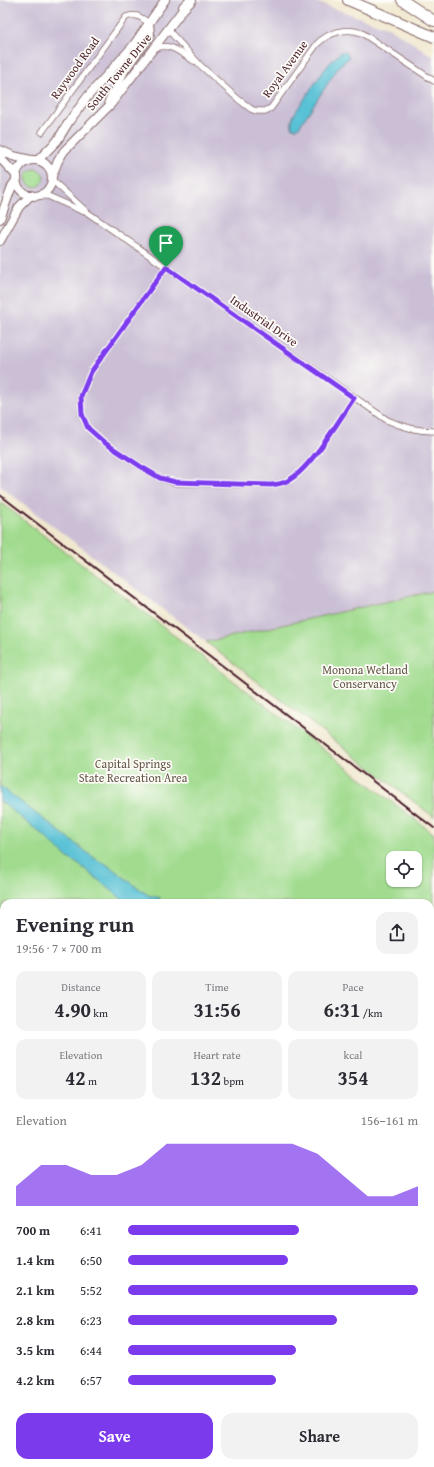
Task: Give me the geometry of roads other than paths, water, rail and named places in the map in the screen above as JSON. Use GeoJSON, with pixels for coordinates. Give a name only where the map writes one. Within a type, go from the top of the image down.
{"type":"FeatureCollection","features":[{"type":"Feature","properties":{"kind":"highway"},"geometry":{"type":"LineString","coordinates":[[348,0],[434,37]]}},
{"type":"Feature","properties":{"kind":"highway"},"geometry":{"type":"LineString","coordinates":[[402,0],[434,21]]}},
{"type":"Feature","properties":{"kind":"street","name":"South Towne Drive"},"geometry":{"type":"LineString","coordinates":[[35,160],[57,141],[70,120],[88,96],[133,46],[165,0]]}},
{"type":"Feature","properties":{"kind":"street","name":"South Towne Drive"},"geometry":{"type":"LineString","coordinates":[[52,178],[58,161],[64,151],[111,104],[188,2]]}},
{"type":"Feature","properties":{"kind":"street","name":"Raywood Road"},"geometry":{"type":"LineString","coordinates":[[42,132],[126,17],[132,15],[138,16],[148,23]]}},
{"type":"Feature","properties":{"kind":"street"},"geometry":{"type":"LineString","coordinates":[[104,111],[124,71],[150,34],[148,23]]}},
{"type":"Feature","properties":{"kind":"street","name":"Royal Avenue"},"geometry":{"type":"LineString","coordinates":[[169,27],[171,33],[201,66],[251,109],[256,111],[265,111],[271,108],[317,44],[329,34],[338,32],[356,30],[362,33],[434,81]]}},
{"type":"Feature","properties":{"kind":"street","name":"Royal Avenue"},"geometry":{"type":"LineString","coordinates":[[152,50],[161,46],[167,46],[201,66]]}},
{"type":"Feature","properties":{"kind":"street"},"geometry":{"type":"LineString","coordinates":[[0,150],[17,157],[35,160],[48,165],[52,178],[48,189],[40,195],[33,195],[22,190],[19,186],[17,177],[0,158]]}},
{"type":"Feature","properties":{"kind":"street"},"geometry":{"type":"LineString","coordinates":[[0,219],[18,171],[23,164],[35,160]]}},
{"type":"Feature","properties":{"kind":"street","name":"Industrial Drive"},"geometry":{"type":"LineString","coordinates":[[52,178],[88,214]]}},
{"type":"Feature","properties":{"kind":"street"},"geometry":{"type":"LineString","coordinates":[[0,241],[19,207],[33,195]]}},
{"type":"Feature","properties":{"kind":"street","name":"Industrial Drive"},"geometry":{"type":"LineString","coordinates":[[33,195],[48,196],[88,214],[387,420],[400,426],[416,430],[434,431]]}},
{"type":"Feature","properties":{"kind":"street"},"geometry":{"type":"LineString","coordinates":[[166,267],[91,372],[81,396],[82,414],[88,428],[105,443],[160,478],[175,482],[271,485],[284,483],[295,476],[308,463],[354,398]]}},
{"type":"Feature","properties":{"kind":"water"},"geometry":{"type":"Polygon","coordinates":[[[343,51],[347,53],[349,58],[340,65],[299,127],[295,129],[292,127],[292,123],[296,111],[324,70],[343,51]]]}},
{"type":"Feature","properties":{"kind":"water"},"geometry":{"type":"Polygon","coordinates":[[[0,786],[97,860],[106,864],[148,895],[160,898],[122,899],[81,866],[68,858],[43,835],[0,801],[0,786]]]}},
{"type":"Feature","properties":{"kind":"railway"},"geometry":{"type":"LineString","coordinates":[[0,495],[434,828]]}},
{"type":"Feature","properties":{"kind":"park label","name":"Monona Wetland Conservancy"},"geometry":{"type":"Point","coordinates":[365,677]}},
{"type":"Feature","properties":{"kind":"park label","name":"Capital Springs State Recreation Area"},"geometry":{"type":"Point","coordinates":[133,771]}}]}
